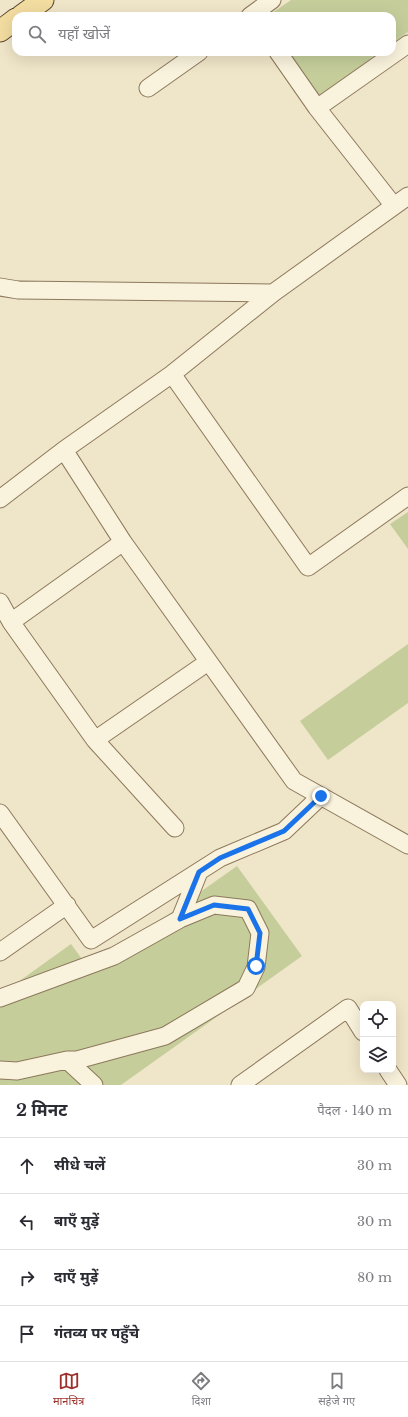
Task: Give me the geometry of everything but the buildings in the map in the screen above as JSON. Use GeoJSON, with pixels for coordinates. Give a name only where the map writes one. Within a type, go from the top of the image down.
{"type":"FeatureCollection","features":[{"type":"Feature","properties":{"kind":"main road"},"geometry":{"type":"LineString","coordinates":[[26,12],[43,0]]}},
{"type":"Feature","properties":{"kind":"main road"},"geometry":{"type":"LineString","coordinates":[[0,31],[12,22]]}},
{"type":"Feature","properties":{"kind":"street"},"geometry":{"type":"LineString","coordinates":[[256,12],[272,0]]}},
{"type":"Feature","properties":{"kind":"street"},"geometry":{"type":"LineString","coordinates":[[396,52],[408,44]]}},
{"type":"Feature","properties":{"kind":"street"},"geometry":{"type":"LineString","coordinates":[[148,88],[193,56]]}},
{"type":"Feature","properties":{"kind":"street"},"geometry":{"type":"LineString","coordinates":[[281,56],[317,108],[394,206]]}},
{"type":"Feature","properties":{"kind":"street"},"geometry":{"type":"LineString","coordinates":[[317,108],[391,56]]}},
{"type":"Feature","properties":{"kind":"street"},"geometry":{"type":"LineString","coordinates":[[0,499],[64,450],[172,374],[274,293],[408,196]]}},
{"type":"Feature","properties":{"kind":"street"},"geometry":{"type":"LineString","coordinates":[[0,288],[18,290],[274,293]]}},
{"type":"Feature","properties":{"kind":"street"},"geometry":{"type":"LineString","coordinates":[[172,374],[308,567],[408,496]]}},
{"type":"Feature","properties":{"kind":"street"},"geometry":{"type":"LineString","coordinates":[[64,450],[123,542],[294,781],[408,845]]}},
{"type":"Feature","properties":{"kind":"street"},"geometry":{"type":"LineString","coordinates":[[11,622],[123,542]]}},
{"type":"Feature","properties":{"kind":"street"},"geometry":{"type":"LineString","coordinates":[[0,602],[11,622],[94,740],[175,828]]}},
{"type":"Feature","properties":{"kind":"street"},"geometry":{"type":"LineString","coordinates":[[94,740],[208,662]]}},
{"type":"Feature","properties":{"kind":"street"},"geometry":{"type":"LineString","coordinates":[[0,812],[91,940],[220,858],[284,831],[321,796]]}},
{"type":"Feature","properties":{"kind":"street"},"geometry":{"type":"LineString","coordinates":[[180,919],[199,872]]}},
{"type":"Feature","properties":{"kind":"street"},"geometry":{"type":"LineString","coordinates":[[0,952],[67,905]]}},
{"type":"Feature","properties":{"kind":"street"},"geometry":{"type":"LineString","coordinates":[[0,998],[114,956],[180,919],[214,905],[248,909],[260,933],[256,966],[246,988],[164,1036],[77,1060],[67,1060],[17,1071],[0,1070]]}},
{"type":"Feature","properties":{"kind":"street"},"geometry":{"type":"LineString","coordinates":[[240,1085],[348,1008],[360,1027]]}},
{"type":"Feature","properties":{"kind":"street"},"geometry":{"type":"LineString","coordinates":[[67,1060],[94,1085]]}},
{"type":"Feature","properties":{"kind":"street"},"geometry":{"type":"LineString","coordinates":[[390,1073],[398,1085]]}},
{"type":"Feature","properties":{"kind":"green space"},"geometry":{"type":"Polygon","coordinates":[[[291,0],[408,0],[408,32],[396,40],[396,12],[274,12],[291,0]]]}},
{"type":"Feature","properties":{"kind":"green space"},"geometry":{"type":"Polygon","coordinates":[[[290,56],[374,56],[319,96],[290,56]]]}},
{"type":"Feature","properties":{"kind":"green space"},"geometry":{"type":"Polygon","coordinates":[[[408,512],[408,549],[390,524],[408,512]]]}},
{"type":"Feature","properties":{"kind":"green space"},"geometry":{"type":"Polygon","coordinates":[[[408,644],[408,703],[328,760],[300,721],[408,644]]]}},
{"type":"Feature","properties":{"kind":"green space"},"geometry":{"type":"Polygon","coordinates":[[[237,866],[302,956],[121,1085],[0,1085],[0,995],[71,944],[90,970],[237,866]]]}},
{"type":"Feature","properties":{"kind":"route"},"geometry":{"type":"LineString","coordinates":[[256,966],[260,933],[248,909],[214,905],[180,919],[199,872],[220,858],[284,831],[321,796]]}}]}
